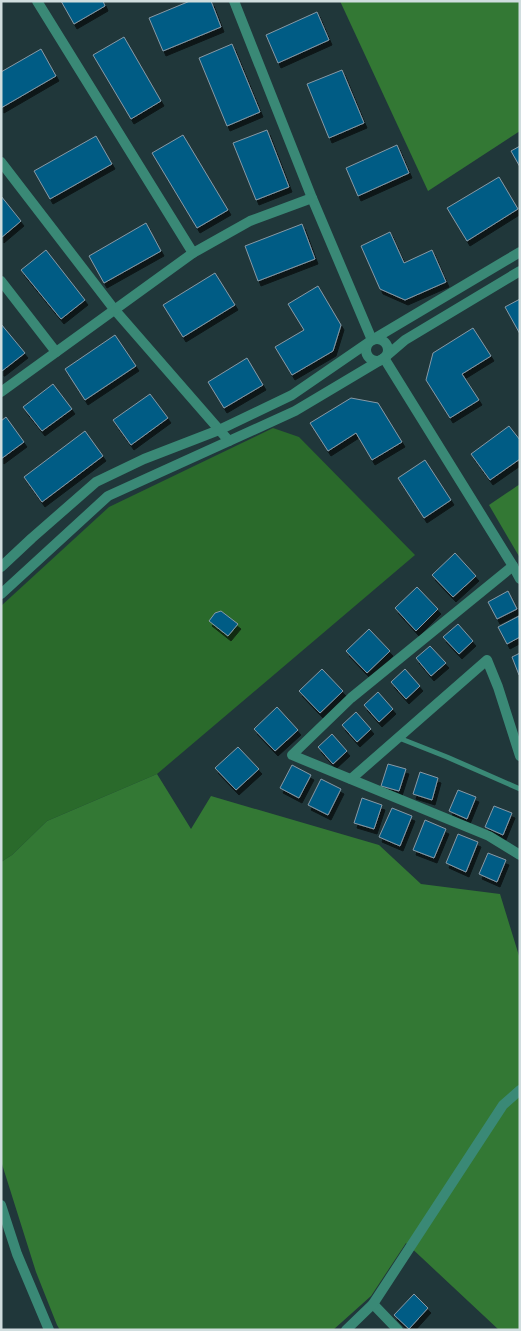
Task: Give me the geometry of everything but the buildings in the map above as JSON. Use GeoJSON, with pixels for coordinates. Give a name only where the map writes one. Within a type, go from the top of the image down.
{"type":"FeatureCollection","features":[{"type":"Feature","properties":{"kind":"street"},"geometry":{"type":"LineString","coordinates":[[37,1],[193,253]]}},
{"type":"Feature","properties":{"kind":"street"},"geometry":{"type":"LineString","coordinates":[[234,1],[312,198],[372,340]]}},
{"type":"Feature","properties":{"kind":"street"},"geometry":{"type":"LineString","coordinates":[[1,162],[114,310],[229,441]]}},
{"type":"Feature","properties":{"kind":"street"},"geometry":{"type":"LineString","coordinates":[[1,392],[193,253],[250,222],[312,198]]}},
{"type":"Feature","properties":{"kind":"street"},"geometry":{"type":"LineString","coordinates":[[1,567],[96,482],[144,459],[219,430],[292,395],[372,340],[520,252]]}},
{"type":"Feature","properties":{"kind":"street"},"geometry":{"type":"LineString","coordinates":[[2,591],[108,496],[295,411],[384,358],[405,340],[520,271]]}},
{"type":"Feature","properties":{"kind":"street"},"geometry":{"type":"LineString","coordinates":[[1,282],[56,352]]}},
{"type":"Feature","properties":{"kind":"street"},"geometry":{"type":"LineString","coordinates":[[372,340],[367,348],[369,356],[375,360],[384,358]]}},
{"type":"Feature","properties":{"kind":"street"},"geometry":{"type":"LineString","coordinates":[[384,358],[520,579]]}},
{"type":"Feature","properties":{"kind":"street"},"geometry":{"type":"LineString","coordinates":[[513,566],[351,698],[292,755],[489,836],[520,855]]}},
{"type":"Feature","properties":{"kind":"street"},"geometry":{"type":"LineString","coordinates":[[351,779],[487,660],[498,687],[520,756]]}},
{"type":"Feature","properties":{"kind":"street"},"geometry":{"type":"LineString","coordinates":[[346,1330],[373,1304],[503,1105],[520,1090]]}},
{"type":"Feature","properties":{"kind":"street"},"geometry":{"type":"LineString","coordinates":[[1,1205],[17,1254],[49,1330]]}},
{"type":"Feature","properties":{"kind":"street"},"geometry":{"type":"LineString","coordinates":[[373,1304],[398,1330]]}},
{"type":"Feature","properties":{"kind":"lane"},"geometry":{"type":"LineString","coordinates":[[398,738],[520,789]]}},
{"type":"Feature","properties":{"kind":"green space"},"geometry":{"type":"Polygon","coordinates":[[[340,1],[520,1],[520,131],[428,191],[340,1]]]}},
{"type":"Feature","properties":{"kind":"green space"},"geometry":{"type":"Polygon","coordinates":[[[273,428],[299,437],[415,555],[157,774],[47,821],[12,855],[1,862],[1,606],[109,507],[273,428]]]}},
{"type":"Feature","properties":{"kind":"green space"},"geometry":{"type":"Polygon","coordinates":[[[520,484],[520,558],[489,505],[520,484]]]}},
{"type":"Feature","properties":{"kind":"green space"},"geometry":{"type":"Polygon","coordinates":[[[157,774],[191,829],[211,796],[379,845],[421,884],[500,894],[520,959],[520,1330],[499,1330],[406,1243],[371,1296],[333,1330],[60,1330],[36,1272],[1,1161],[1,862],[12,855],[47,821],[157,774]]]}}]}
